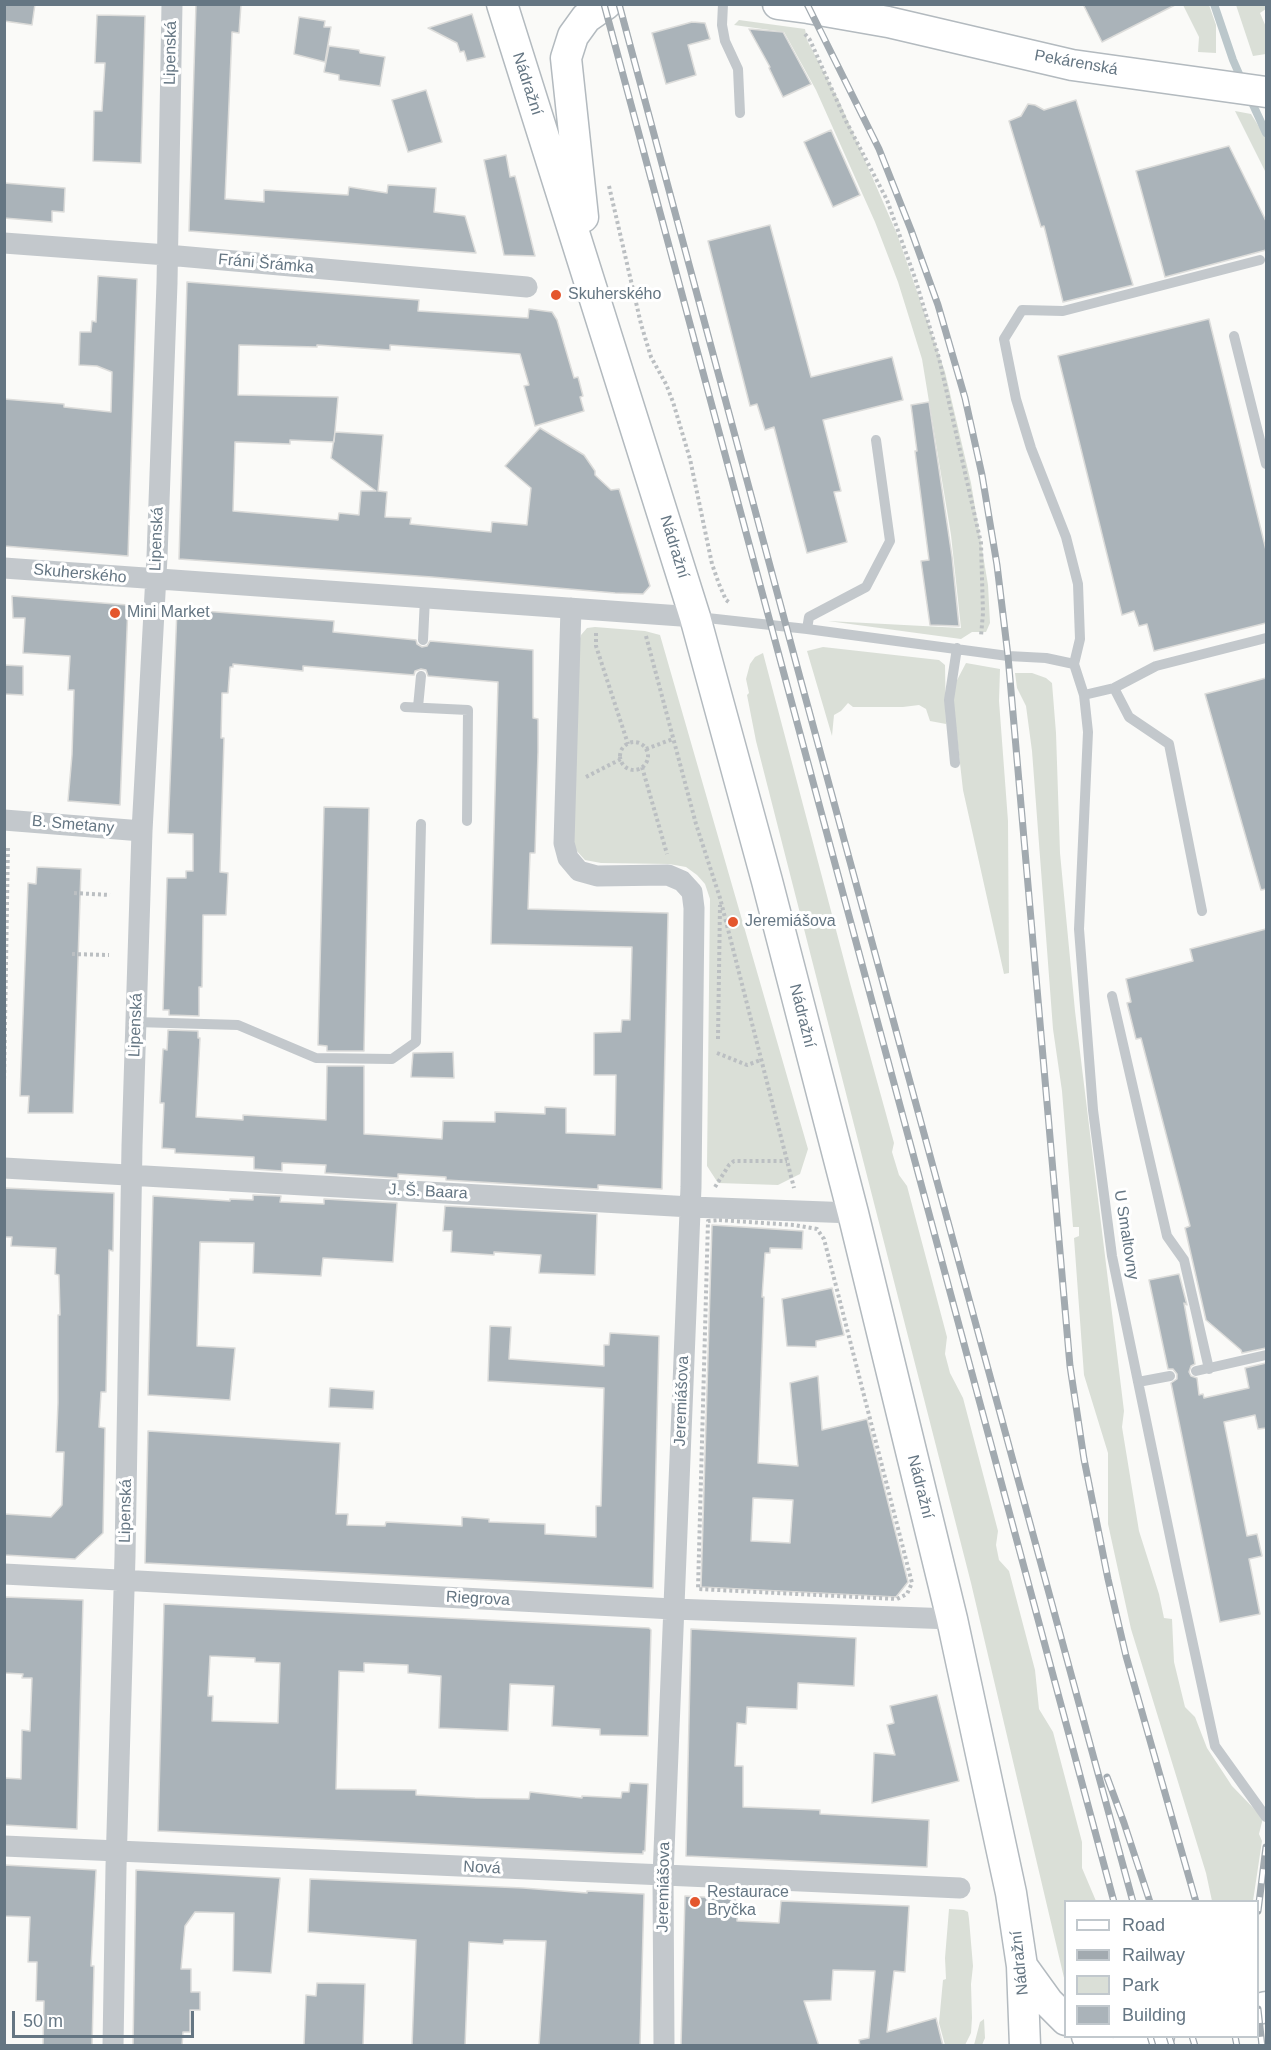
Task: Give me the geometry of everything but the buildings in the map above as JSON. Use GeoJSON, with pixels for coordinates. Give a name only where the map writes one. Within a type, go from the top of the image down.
{"type":"FeatureCollection","features":[{"type":"Feature","properties":{"kind":"main road","name":"Nádražní"},"geometry":{"type":"LineString","coordinates":[[502,4],[695,617],[767,881],[853,1213],[952,1619],[1011,1893],[1022,1966],[1025,2046]]}},
{"type":"Feature","properties":{"kind":"main road"},"geometry":{"type":"LineString","coordinates":[[591,286],[566,58],[573,36],[586,18],[606,4]]}},
{"type":"Feature","properties":{"kind":"main road","name":"Pekárenská"},"geometry":{"type":"LineString","coordinates":[[778,4],[890,13],[1071,65],[1253,88]]}},
{"type":"Feature","properties":{"kind":"main road"},"geometry":{"type":"LineString","coordinates":[[1022,1966],[1048,2002],[1064,2019]]}},
{"type":"Feature","properties":{"kind":"main road"},"geometry":{"type":"LineString","coordinates":[[1126,2046],[1155,2038]]}},
{"type":"Feature","properties":{"kind":"street","name":"Lipenská"},"geometry":{"type":"LineString","coordinates":[[113,2046],[131,1174],[142,831],[156,580],[167,255],[172,4]]}},
{"type":"Feature","properties":{"kind":"street","name":"Fráni Šrámka"},"geometry":{"type":"LineString","coordinates":[[4,243],[527,287]]}},
{"type":"Feature","properties":{"kind":"street","name":"Skuherského"},"geometry":{"type":"LineString","coordinates":[[4,568],[695,617]]}},
{"type":"Feature","properties":{"kind":"street"},"geometry":{"type":"LineString","coordinates":[[571,608],[564,843],[568,858],[579,871],[597,876],[668,875]]}},
{"type":"Feature","properties":{"kind":"street","name":"B. Smetany"},"geometry":{"type":"LineString","coordinates":[[4,820],[142,831]]}},
{"type":"Feature","properties":{"kind":"street","name":"Jeremiášova"},"geometry":{"type":"LineString","coordinates":[[664,2046],[663,1876],[691,1207],[694,908],[692,892],[682,881],[668,875]]}},
{"type":"Feature","properties":{"kind":"street","name":"J. Š. Baara"},"geometry":{"type":"LineString","coordinates":[[4,1168],[691,1207],[853,1213]]}},
{"type":"Feature","properties":{"kind":"street","name":"Riegrova"},"geometry":{"type":"LineString","coordinates":[[4,1574],[673,1609],[952,1619]]}},
{"type":"Feature","properties":{"kind":"street","name":"Nová"},"geometry":{"type":"LineString","coordinates":[[4,1846],[960,1888]]}},
{"type":"Feature","properties":{"kind":"lane"},"geometry":{"type":"LineString","coordinates":[[723,4],[722,25],[725,41],[738,69],[740,113]]}},
{"type":"Feature","properties":{"kind":"lane"},"geometry":{"type":"LineString","coordinates":[[695,617],[1046,658],[1074,664],[1080,639],[1078,584],[1066,537],[1031,448],[1016,399],[1004,339],[1022,310],[1064,311],[1260,260]]}},
{"type":"Feature","properties":{"kind":"lane"},"geometry":{"type":"LineString","coordinates":[[1234,336],[1266,464]]}},
{"type":"Feature","properties":{"kind":"lane"},"geometry":{"type":"LineString","coordinates":[[807,629],[809,617],[866,587],[890,541],[876,440]]}},
{"type":"Feature","properties":{"kind":"lane"},"geometry":{"type":"LineString","coordinates":[[423,640],[425,598]]}},
{"type":"Feature","properties":{"kind":"lane"},"geometry":{"type":"LineString","coordinates":[[1084,695],[1114,688],[1156,666],[1266,638]]}},
{"type":"Feature","properties":{"kind":"lane"},"geometry":{"type":"LineString","coordinates":[[955,763],[949,700],[957,648]]}},
{"type":"Feature","properties":{"kind":"lane","name":"U Smaltovny"},"geometry":{"type":"LineString","coordinates":[[1074,664],[1084,695],[1088,732],[1079,928],[1093,1110],[1112,1256],[1215,1746],[1266,1817]]}},
{"type":"Feature","properties":{"kind":"lane"},"geometry":{"type":"LineString","coordinates":[[418,707],[421,676]]}},
{"type":"Feature","properties":{"kind":"lane"},"geometry":{"type":"LineString","coordinates":[[1114,688],[1129,717],[1169,744],[1202,911]]}},
{"type":"Feature","properties":{"kind":"lane"},"geometry":{"type":"LineString","coordinates":[[405,707],[468,710],[467,821]]}},
{"type":"Feature","properties":{"kind":"lane"},"geometry":{"type":"LineString","coordinates":[[136,1022],[238,1025],[316,1058],[392,1059],[416,1042],[421,824]]}},
{"type":"Feature","properties":{"kind":"lane"},"geometry":{"type":"LineString","coordinates":[[1112,996],[1167,1236],[1184,1260],[1209,1369]]}},
{"type":"Feature","properties":{"kind":"lane"},"geometry":{"type":"LineString","coordinates":[[1196,1371],[1266,1355]]}},
{"type":"Feature","properties":{"kind":"lane"},"geometry":{"type":"LineString","coordinates":[[1138,1382],[1170,1376]]}},
{"type":"Feature","properties":{"kind":"path"},"geometry":{"type":"LineString","coordinates":[[784,5],[810,40],[846,121],[887,200],[939,358],[981,543],[983,613],[979,651]]}},
{"type":"Feature","properties":{"kind":"path"},"geometry":{"type":"LineString","coordinates":[[606,178],[641,324],[651,357],[673,402],[690,459],[712,564]]}},
{"type":"Feature","properties":{"kind":"path"},"geometry":{"type":"LineString","coordinates":[[595,609],[596,646],[628,744]]}},
{"type":"Feature","properties":{"kind":"path"},"geometry":{"type":"LineString","coordinates":[[646,749],[674,738]]}},
{"type":"Feature","properties":{"kind":"path"},"geometry":{"type":"LineString","coordinates":[[632,742],[641,744],[646,749],[647,760],[642,767],[629,768],[621,759],[622,750],[632,742]]}},
{"type":"Feature","properties":{"kind":"path"},"geometry":{"type":"LineString","coordinates":[[580,780],[621,759]]}},
{"type":"Feature","properties":{"kind":"path"},"geometry":{"type":"LineString","coordinates":[[642,767],[669,860],[668,875]]}},
{"type":"Feature","properties":{"kind":"path"},"geometry":{"type":"LineString","coordinates":[[4,846],[8,845],[4,1085]]}},
{"type":"Feature","properties":{"kind":"path"},"geometry":{"type":"LineString","coordinates":[[74,893],[110,895]]}},
{"type":"Feature","properties":{"kind":"path"},"geometry":{"type":"LineString","coordinates":[[718,1041],[720,898]]}},
{"type":"Feature","properties":{"kind":"path"},"geometry":{"type":"LineString","coordinates":[[72,954],[109,955]]}},
{"type":"Feature","properties":{"kind":"path"},"geometry":{"type":"LineString","coordinates":[[717,1064],[717,1053],[747,1065],[761,1060]]}},
{"type":"Feature","properties":{"kind":"path"},"geometry":{"type":"LineString","coordinates":[[715,1188],[734,1161],[787,1161]]}},
{"type":"Feature","properties":{"kind":"path"},"geometry":{"type":"LineString","coordinates":[[789,1168],[794,1189]]}},
{"type":"Feature","properties":{"kind":"path"},"geometry":{"type":"LineString","coordinates":[[708,1221],[794,1225],[817,1229],[825,1239],[912,1583],[907,1594],[897,1599],[698,1589],[708,1221]]}},
{"type":"Feature","properties":{"kind":"green space"},"geometry":{"type":"Polygon","coordinates":[[[1183,5],[1209,5],[1216,25],[1216,53],[1198,52],[1199,37],[1183,5]]]}},
{"type":"Feature","properties":{"kind":"green space"},"geometry":{"type":"Polygon","coordinates":[[[1236,5],[1266,5],[1266,9],[1260,13],[1266,27],[1266,54],[1253,56],[1236,5]]]}},
{"type":"Feature","properties":{"kind":"green space"},"geometry":{"type":"Polygon","coordinates":[[[739,20],[805,29],[807,40],[840,103],[897,234],[945,372],[971,483],[988,585],[990,623],[986,632],[972,632],[961,639],[828,621],[961,628],[951,535],[922,359],[898,282],[875,222],[816,90],[784,32],[734,25],[739,20]]]}},
{"type":"Feature","properties":{"kind":"green space"},"geometry":{"type":"Polygon","coordinates":[[[1235,111],[1251,114],[1266,138],[1266,173],[1235,111]]]}},
{"type":"Feature","properties":{"kind":"green space"},"geometry":{"type":"Polygon","coordinates":[[[587,628],[645,631],[660,635],[808,1149],[800,1174],[778,1185],[718,1183],[707,1166],[710,899],[705,884],[686,867],[669,864],[601,863],[585,860],[576,850],[571,838],[578,645],[581,635],[587,628]]]}},
{"type":"Feature","properties":{"kind":"green space"},"geometry":{"type":"Polygon","coordinates":[[[823,647],[939,660],[945,665],[946,724],[930,721],[926,709],[919,705],[853,707],[848,703],[834,715],[832,736],[807,651],[823,647]]]}},
{"type":"Feature","properties":{"kind":"green space"},"geometry":{"type":"Polygon","coordinates":[[[763,653],[894,1143],[892,1152],[899,1175],[907,1186],[947,1337],[945,1354],[950,1373],[963,1398],[998,1531],[996,1545],[999,1560],[1009,1571],[1035,1670],[1039,1709],[1053,1732],[1082,1842],[1082,1868],[1096,1900],[1064,1900],[1064,1978],[971,1583],[756,741],[746,679],[750,664],[755,657],[763,653]]]}},
{"type":"Feature","properties":{"kind":"green space"},"geometry":{"type":"Polygon","coordinates":[[[966,663],[1000,669],[999,701],[1008,821],[1009,973],[1004,974],[963,790],[953,701],[956,682],[966,663]]]}},
{"type":"Feature","properties":{"kind":"green space"},"geometry":{"type":"Polygon","coordinates":[[[1015,673],[1032,673],[1052,683],[1060,853],[1075,1011],[1124,1411],[1122,1427],[1139,1531],[1159,1594],[1164,1618],[1172,1619],[1174,1662],[1185,1707],[1195,1717],[1207,1748],[1232,1786],[1263,1818],[1259,1834],[1262,1841],[1253,1900],[1212,1900],[1206,1873],[1131,1629],[1108,1524],[1108,1453],[1084,1375],[1074,1238],[1079,1236],[1079,1227],[1073,1227],[1062,1091],[1053,1029],[1032,751],[1026,706],[1017,688],[1015,673]]]}},
{"type":"Feature","properties":{"kind":"green space"},"geometry":{"type":"Polygon","coordinates":[[[949,1909],[968,1912],[969,1919],[973,1966],[972,2018],[971,2033],[965,2045],[945,2045],[939,2023],[943,1980],[946,1979],[945,1958],[949,1909]]]}},
{"type":"Feature","properties":{"kind":"green space"},"geometry":{"type":"Polygon","coordinates":[[[984,2019],[985,2038],[982,2045],[974,2045],[980,2022],[984,2019]]]}},
{"type":"Feature","properties":{"kind":"waterway"},"geometry":{"type":"LineString","coordinates":[[1214,4],[1243,83]]}},
{"type":"Feature","properties":{"kind":"waterway"},"geometry":{"type":"LineString","coordinates":[[1249,96],[1266,133]]}},
{"type":"Feature","properties":{"kind":"railway"},"geometry":{"type":"LineString","coordinates":[[604,4],[1113,1900]]}},
{"type":"Feature","properties":{"kind":"railway"},"geometry":{"type":"LineString","coordinates":[[619,4],[1132,1900]]}},
{"type":"Feature","properties":{"kind":"railway"},"geometry":{"type":"LineString","coordinates":[[807,4],[879,149],[911,230],[938,305],[965,398],[982,475],[997,565],[1008,656],[1070,1366],[1084,1459],[1126,1656],[1195,1900]]}},
{"type":"Feature","properties":{"kind":"railway"},"geometry":{"type":"LineString","coordinates":[[1107,1777],[1149,1900]]}},
{"type":"Feature","properties":{"kind":"railway"},"geometry":{"type":"LineString","coordinates":[[1259,1903],[1266,1847]]}},
{"type":"Feature","properties":{"kind":"railway"},"geometry":{"type":"LineString","coordinates":[[1259,2018],[1262,2046]]}},
{"type":"Feature","properties":{"kind":"railway"},"geometry":{"type":"LineString","coordinates":[[1151,2038],[1153,2046]]}},
{"type":"Feature","properties":{"kind":"railway"},"geometry":{"type":"LineString","coordinates":[[1170,2038],[1172,2046]]}},
{"type":"Feature","properties":{"kind":"railway"},"geometry":{"type":"LineString","coordinates":[[1193,2038],[1195,2046]]}},
{"type":"Feature","properties":{"kind":"railway"},"geometry":{"type":"LineString","coordinates":[[1235,2038],[1237,2046]]}},
{"type":"Feature","properties":{"kind":"place","name":"Skuherského"},"geometry":{"type":"Point","coordinates":[556,295]}},
{"type":"Feature","properties":{"kind":"place","name":"Mini Market"},"geometry":{"type":"Point","coordinates":[115,613]}},
{"type":"Feature","properties":{"kind":"place","name":"Jeremiášova"},"geometry":{"type":"Point","coordinates":[733,922]}},
{"type":"Feature","properties":{"kind":"place","name":"Restaurace Bryčka"},"geometry":{"type":"Point","coordinates":[695,1902]}}]}
